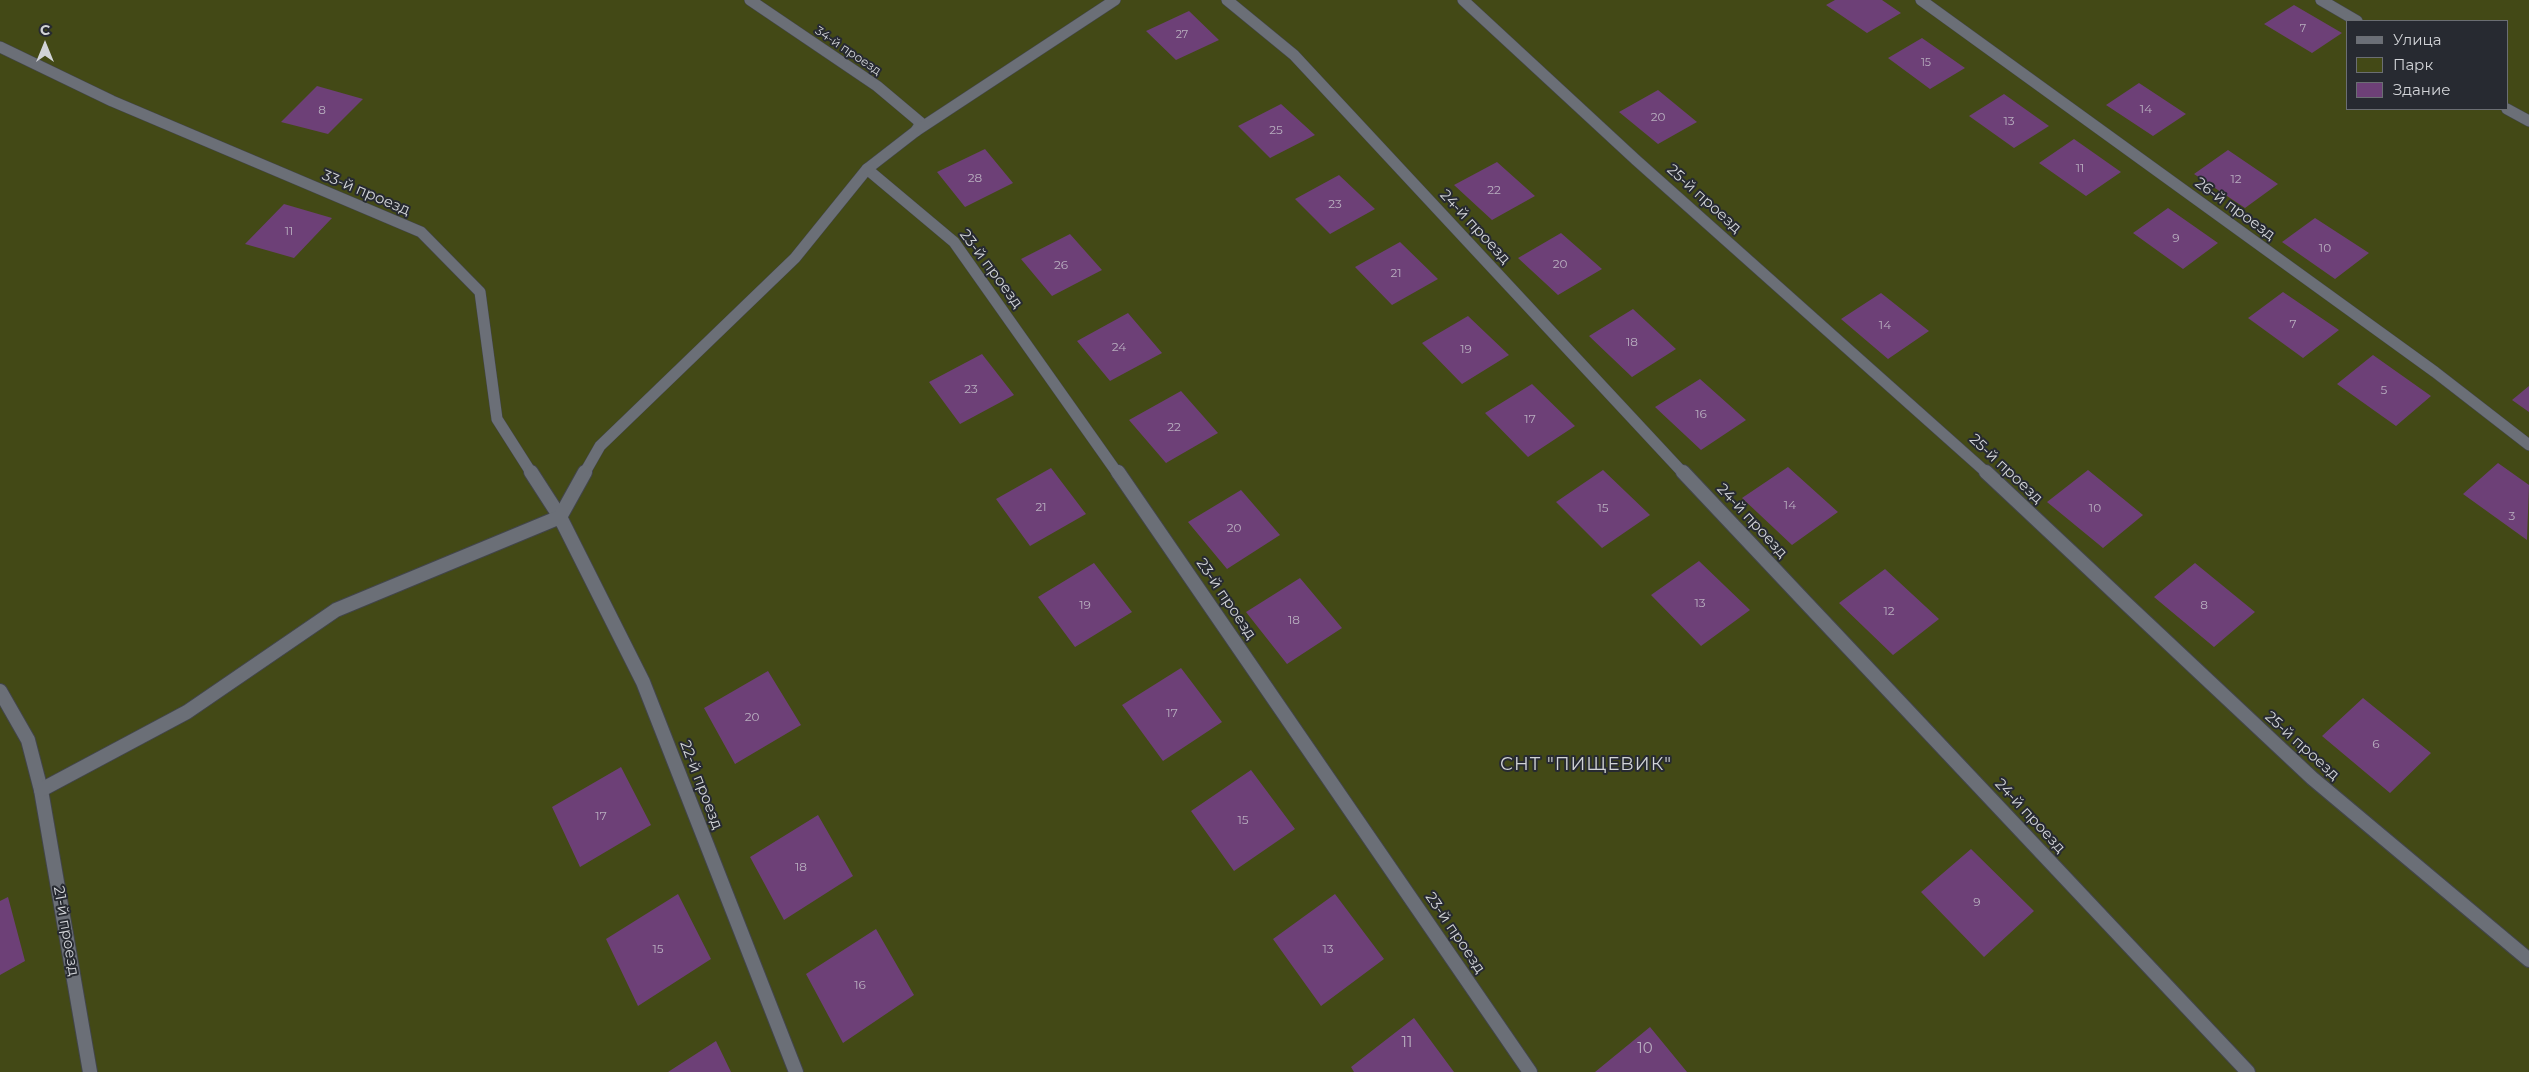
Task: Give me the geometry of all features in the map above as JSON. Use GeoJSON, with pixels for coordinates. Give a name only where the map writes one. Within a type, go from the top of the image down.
{"type":"FeatureCollection","features":[{"type":"Feature","properties":{"kind":"street","name":"34-й проезд"},"geometry":{"type":"LineString","coordinates":[[750,0],[877,86],[921,122],[916,132]]}},
{"type":"Feature","properties":{"kind":"street"},"geometry":{"type":"LineString","coordinates":[[41,790],[187,712],[336,610],[560,516],[600,446],[795,258],[867,169],[916,132],[1115,0]]}},
{"type":"Feature","properties":{"kind":"street","name":"24-й проезд"},"geometry":{"type":"LineString","coordinates":[[1227,0],[1294,55],[1486,263],[2248,1072]]}},
{"type":"Feature","properties":{"kind":"street","name":"25-й проезд"},"geometry":{"type":"LineString","coordinates":[[1463,0],[1636,160],[1970,457],[2312,778],[2529,960]]}},
{"type":"Feature","properties":{"kind":"street","name":"26-й проезд"},"geometry":{"type":"LineString","coordinates":[[1921,0],[2435,372],[2529,445]]}},
{"type":"Feature","properties":{"kind":"street"},"geometry":{"type":"LineString","coordinates":[[2321,0],[2355,20]]}},
{"type":"Feature","properties":{"kind":"street","name":"33-й проезд"},"geometry":{"type":"LineString","coordinates":[[0,47],[112,101],[421,232],[480,292],[497,419],[560,516]]}},
{"type":"Feature","properties":{"kind":"street"},"geometry":{"type":"LineString","coordinates":[[2509,110],[2529,122]]}},
{"type":"Feature","properties":{"kind":"street","name":"23-й проезд"},"geometry":{"type":"LineString","coordinates":[[867,169],[954,242],[1169,545],[1530,1072]]}},
{"type":"Feature","properties":{"kind":"street","name":"22-й проезд"},"geometry":{"type":"LineString","coordinates":[[560,516],[643,682],[796,1072]]}},
{"type":"Feature","properties":{"kind":"street","name":"21-й проезд"},"geometry":{"type":"LineString","coordinates":[[0,690],[28,740],[41,790],[90,1072]]}},
{"type":"Feature","properties":{"kind":"green space"},"geometry":{"type":"Polygon","coordinates":[[[0,0],[2529,0],[2529,1072],[0,1072],[0,0]]]}},
{"type":"Feature","properties":{"kind":"building"},"geometry":{"type":"Polygon","coordinates":[[[1835,0],[1882,0],[1901,13],[1867,33],[1826,5],[1835,0]]]}},
{"type":"Feature","properties":{"kind":"building"},"geometry":{"type":"Polygon","coordinates":[[[2294,5],[2342,33],[2312,53],[2264,24],[2294,5]]]}},
{"type":"Feature","properties":{"kind":"building"},"geometry":{"type":"Polygon","coordinates":[[[1189,11],[1219,40],[1176,60],[1146,31],[1189,11]]]}},
{"type":"Feature","properties":{"kind":"building"},"geometry":{"type":"Polygon","coordinates":[[[1922,38],[1965,68],[1930,89],[1888,58],[1922,38]]]}},
{"type":"Feature","properties":{"kind":"building"},"geometry":{"type":"Polygon","coordinates":[[[2139,83],[2186,114],[2153,136],[2106,105],[2139,83]]]}},
{"type":"Feature","properties":{"kind":"building"},"geometry":{"type":"Polygon","coordinates":[[[317,86],[363,99],[328,134],[281,122],[317,86]]]}},
{"type":"Feature","properties":{"kind":"building"},"geometry":{"type":"Polygon","coordinates":[[[1658,90],[1697,122],[1658,144],[1619,112],[1658,90]]]}},
{"type":"Feature","properties":{"kind":"building"},"geometry":{"type":"Polygon","coordinates":[[[2004,94],[2049,126],[2014,148],[1969,116],[2004,94]]]}},
{"type":"Feature","properties":{"kind":"building"},"geometry":{"type":"Polygon","coordinates":[[[1281,104],[1315,135],[1270,158],[1238,126],[1281,104]]]}},
{"type":"Feature","properties":{"kind":"building"},"geometry":{"type":"Polygon","coordinates":[[[2074,139],[2121,172],[2086,196],[2039,163],[2074,139]]]}},
{"type":"Feature","properties":{"kind":"building"},"geometry":{"type":"Polygon","coordinates":[[[985,149],[1013,183],[965,207],[937,172],[985,149]]]}},
{"type":"Feature","properties":{"kind":"building"},"geometry":{"type":"Polygon","coordinates":[[[2228,150],[2278,184],[2245,208],[2194,174],[2228,150]]]}},
{"type":"Feature","properties":{"kind":"building"},"geometry":{"type":"Polygon","coordinates":[[[1497,162],[1535,196],[1492,220],[1454,185],[1497,162]]]}},
{"type":"Feature","properties":{"kind":"building"},"geometry":{"type":"Polygon","coordinates":[[[1339,175],[1375,209],[1330,234],[1295,199],[1339,175]]]}},
{"type":"Feature","properties":{"kind":"building"},"geometry":{"type":"Polygon","coordinates":[[[284,204],[332,218],[294,258],[245,244],[284,204]]]}},
{"type":"Feature","properties":{"kind":"building"},"geometry":{"type":"Polygon","coordinates":[[[2168,208],[2218,243],[2183,269],[2133,233],[2168,208]]]}},
{"type":"Feature","properties":{"kind":"building"},"geometry":{"type":"Polygon","coordinates":[[[2315,218],[2369,253],[2335,279],[2282,242],[2315,218]]]}},
{"type":"Feature","properties":{"kind":"building"},"geometry":{"type":"Polygon","coordinates":[[[1561,233],[1602,269],[1558,295],[1518,258],[1561,233]]]}},
{"type":"Feature","properties":{"kind":"building"},"geometry":{"type":"Polygon","coordinates":[[[1070,234],[1102,270],[1052,296],[1021,259],[1070,234]]]}},
{"type":"Feature","properties":{"kind":"building"},"geometry":{"type":"Polygon","coordinates":[[[1400,242],[1438,279],[1392,305],[1355,267],[1400,242]]]}},
{"type":"Feature","properties":{"kind":"building"},"geometry":{"type":"Polygon","coordinates":[[[2283,292],[2339,330],[2303,358],[2248,318],[2283,292]]]}},
{"type":"Feature","properties":{"kind":"building"},"geometry":{"type":"Polygon","coordinates":[[[1881,293],[1929,331],[1888,359],[1841,319],[1881,293]]]}},
{"type":"Feature","properties":{"kind":"building"},"geometry":{"type":"Polygon","coordinates":[[[1633,309],[1676,349],[1632,377],[1589,336],[1633,309]]]}},
{"type":"Feature","properties":{"kind":"building"},"geometry":{"type":"Polygon","coordinates":[[[1128,313],[1162,353],[1110,381],[1077,341],[1128,313]]]}},
{"type":"Feature","properties":{"kind":"building"},"geometry":{"type":"Polygon","coordinates":[[[1468,316],[1509,355],[1462,384],[1422,343],[1468,316]]]}},
{"type":"Feature","properties":{"kind":"building"},"geometry":{"type":"Polygon","coordinates":[[[982,354],[1014,395],[960,424],[929,382],[982,354]]]}},
{"type":"Feature","properties":{"kind":"building"},"geometry":{"type":"Polygon","coordinates":[[[2373,355],[2431,396],[2396,426],[2337,384],[2373,355]]]}},
{"type":"Feature","properties":{"kind":"building"},"geometry":{"type":"Polygon","coordinates":[[[1700,379],[1746,420],[1701,450],[1655,407],[1700,379]]]}},
{"type":"Feature","properties":{"kind":"building"},"geometry":{"type":"Polygon","coordinates":[[[1532,384],[1575,426],[1528,457],[1485,413],[1532,384]]]}},
{"type":"Feature","properties":{"kind":"building"},"geometry":{"type":"Polygon","coordinates":[[[2529,386],[2529,412],[2512,400],[2529,386]]]}},
{"type":"Feature","properties":{"kind":"building"},"geometry":{"type":"Polygon","coordinates":[[[1181,391],[1218,433],[1166,463],[1129,420],[1181,391]]]}},
{"type":"Feature","properties":{"kind":"building"},"geometry":{"type":"Polygon","coordinates":[[[2498,463],[2529,485],[2527,540],[2463,494],[2498,463]]]}},
{"type":"Feature","properties":{"kind":"building"},"geometry":{"type":"Polygon","coordinates":[[[1788,467],[1838,512],[1792,545],[1742,498],[1788,467]]]}},
{"type":"Feature","properties":{"kind":"building"},"geometry":{"type":"Polygon","coordinates":[[[1051,468],[1086,514],[1030,546],[996,499],[1051,468]]]}},
{"type":"Feature","properties":{"kind":"building"},"geometry":{"type":"Polygon","coordinates":[[[1603,470],[1650,515],[1602,548],[1556,502],[1603,470]]]}},
{"type":"Feature","properties":{"kind":"building"},"geometry":{"type":"Polygon","coordinates":[[[2088,470],[2143,515],[2103,548],[2047,502],[2088,470]]]}},
{"type":"Feature","properties":{"kind":"building"},"geometry":{"type":"Polygon","coordinates":[[[1241,490],[1280,535],[1227,569],[1188,522],[1241,490]]]}},
{"type":"Feature","properties":{"kind":"building"},"geometry":{"type":"Polygon","coordinates":[[[1699,561],[1750,610],[1701,646],[1651,595],[1699,561]]]}},
{"type":"Feature","properties":{"kind":"building"},"geometry":{"type":"Polygon","coordinates":[[[1094,563],[1132,612],[1075,647],[1038,597],[1094,563]]]}},
{"type":"Feature","properties":{"kind":"building"},"geometry":{"type":"Polygon","coordinates":[[[2195,563],[2255,612],[2214,647],[2154,597],[2195,563]]]}},
{"type":"Feature","properties":{"kind":"building"},"geometry":{"type":"Polygon","coordinates":[[[1885,569],[1939,619],[1893,655],[1839,603],[1885,569]]]}},
{"type":"Feature","properties":{"kind":"building"},"geometry":{"type":"Polygon","coordinates":[[[1300,578],[1342,628],[1287,664],[1246,612],[1300,578]]]}},
{"type":"Feature","properties":{"kind":"building"},"geometry":{"type":"Polygon","coordinates":[[[1181,668],[1222,722],[1163,761],[1122,705],[1181,668]]]}},
{"type":"Feature","properties":{"kind":"building"},"geometry":{"type":"Polygon","coordinates":[[[768,671],[801,725],[735,764],[704,708],[768,671]]]}},
{"type":"Feature","properties":{"kind":"building"},"geometry":{"type":"Polygon","coordinates":[[[2363,698],[2431,753],[2390,793],[2322,736],[2363,698]]]}},
{"type":"Feature","properties":{"kind":"building"},"geometry":{"type":"Polygon","coordinates":[[[621,767],[651,825],[580,867],[552,807],[621,767]]]}},
{"type":"Feature","properties":{"kind":"building"},"geometry":{"type":"Polygon","coordinates":[[[1251,770],[1295,829],[1234,871],[1191,811],[1251,770]]]}},
{"type":"Feature","properties":{"kind":"building"},"geometry":{"type":"Polygon","coordinates":[[[818,815],[853,876],[784,920],[750,857],[818,815]]]}},
{"type":"Feature","properties":{"kind":"building"},"geometry":{"type":"Polygon","coordinates":[[[1971,849],[2034,911],[1984,957],[1921,892],[1971,849]]]}},
{"type":"Feature","properties":{"kind":"building"},"geometry":{"type":"Polygon","coordinates":[[[678,894],[711,959],[638,1006],[606,939],[678,894]]]}},
{"type":"Feature","properties":{"kind":"building"},"geometry":{"type":"Polygon","coordinates":[[[1335,894],[1384,959],[1321,1006],[1273,939],[1335,894]]]}},
{"type":"Feature","properties":{"kind":"building"},"geometry":{"type":"Polygon","coordinates":[[[8,897],[25,961],[0,975],[0,901],[8,897]]]}},
{"type":"Feature","properties":{"kind":"building"},"geometry":{"type":"Polygon","coordinates":[[[876,929],[914,995],[843,1043],[806,974],[876,929]]]}},
{"type":"Feature","properties":{"kind":"building"},"geometry":{"type":"Polygon","coordinates":[[[1414,1018],[1454,1072],[1354,1072],[1351,1067],[1414,1018]]]}},
{"type":"Feature","properties":{"kind":"building"},"geometry":{"type":"Polygon","coordinates":[[[1650,1027],[1687,1072],[1595,1072],[1650,1027]]]}},
{"type":"Feature","properties":{"kind":"building"},"geometry":{"type":"Polygon","coordinates":[[[716,1041],[731,1072],[668,1072],[716,1041]]]}},
{"type":"Feature","properties":{"kind":"district","name":"СНТ \"ПИЩЕВИК\""},"geometry":{"type":"Point","coordinates":[1586,765]}}]}
